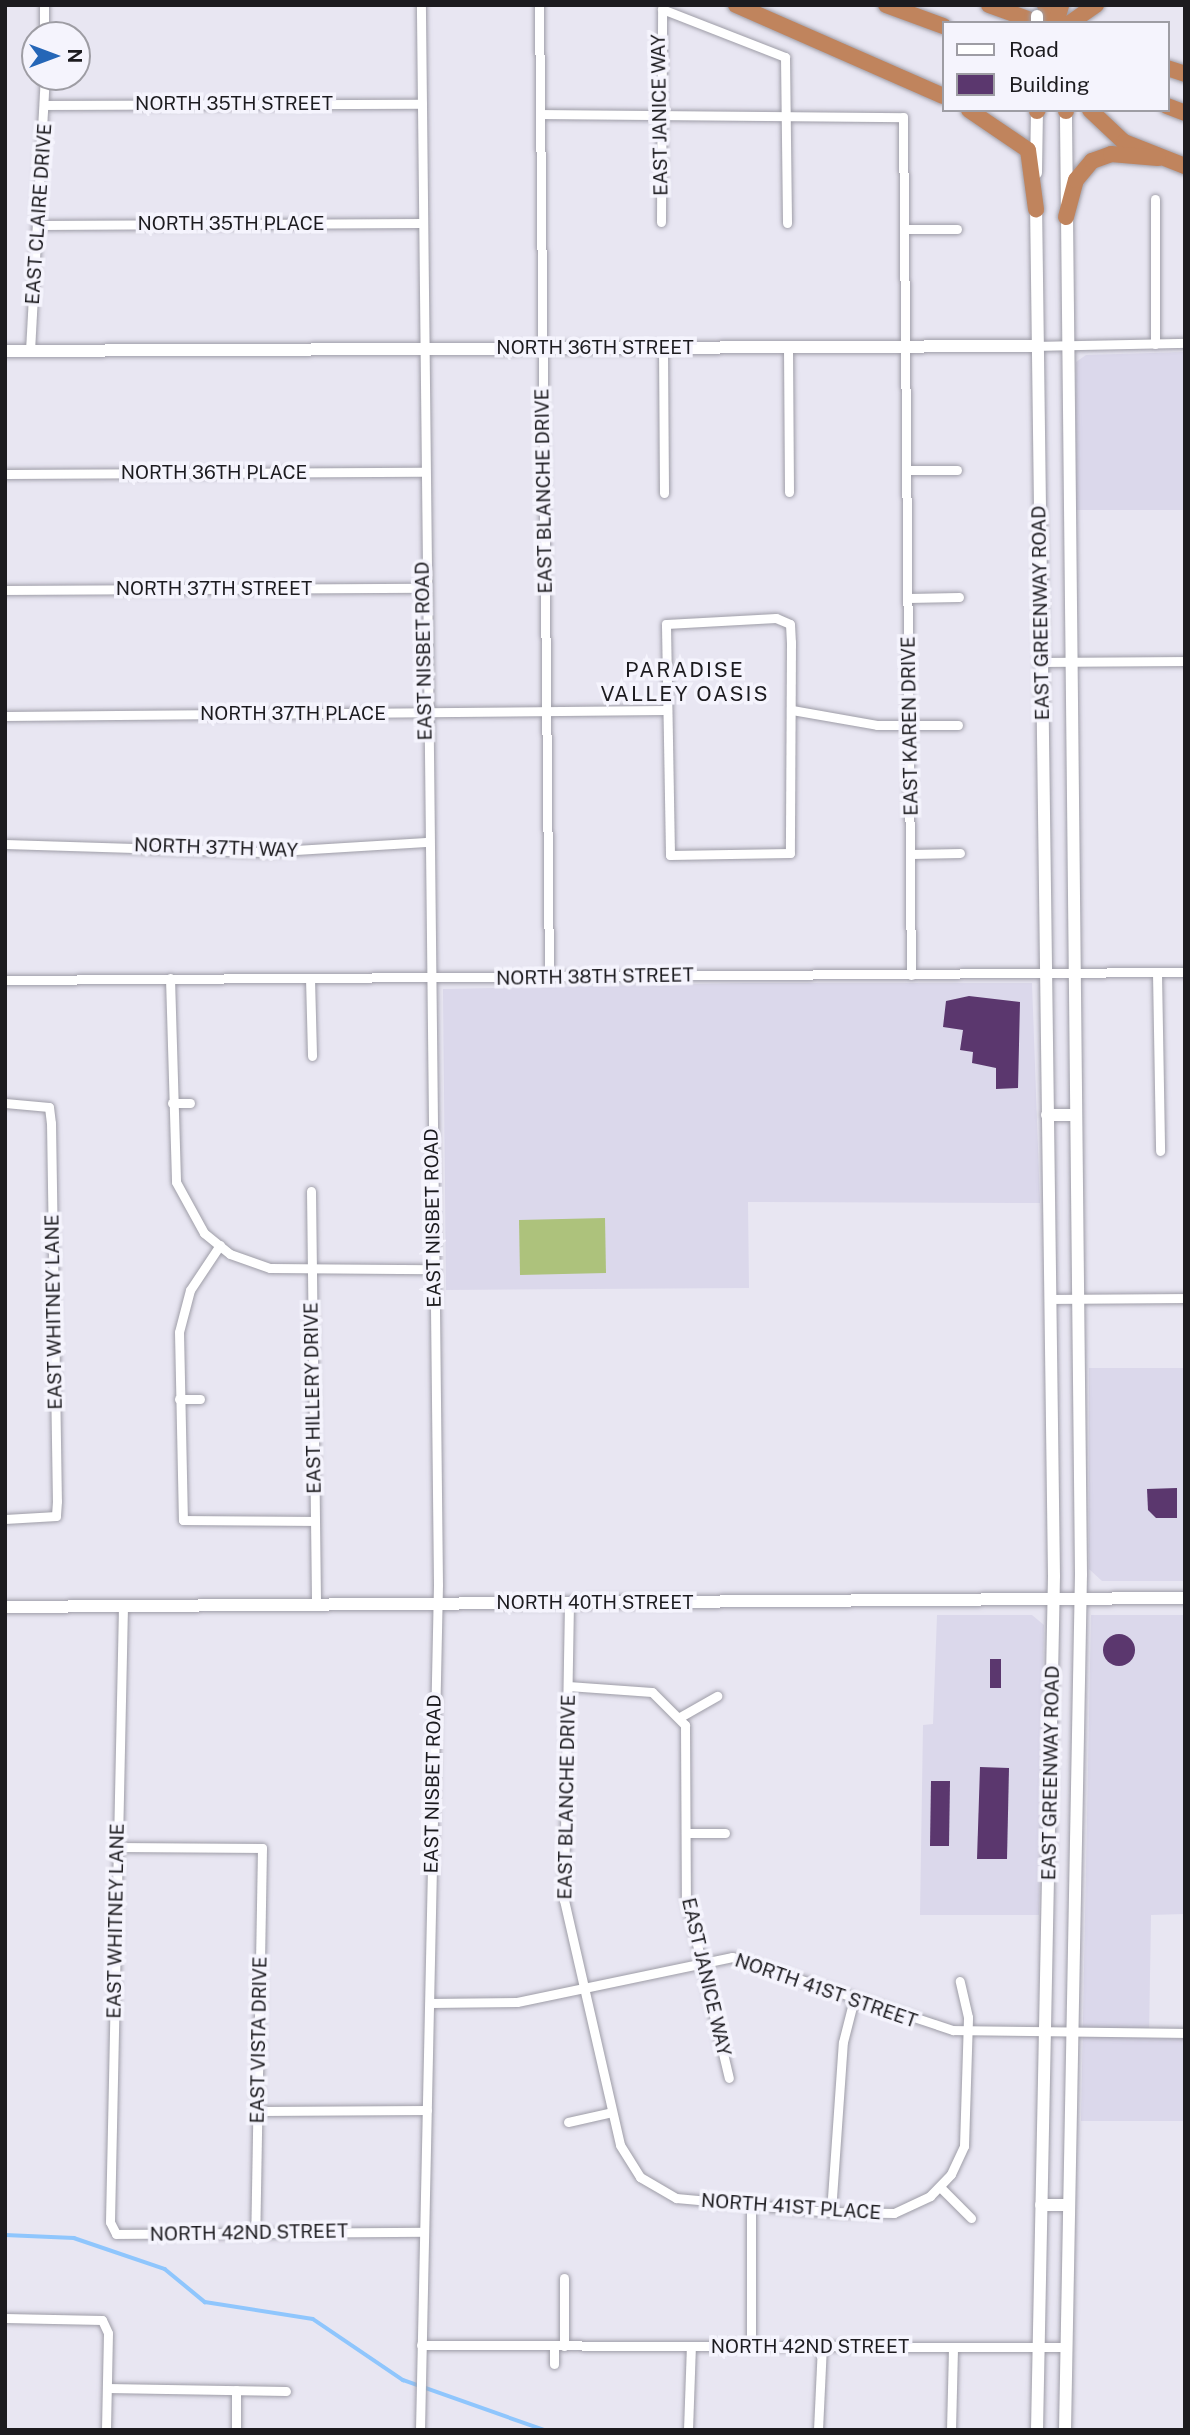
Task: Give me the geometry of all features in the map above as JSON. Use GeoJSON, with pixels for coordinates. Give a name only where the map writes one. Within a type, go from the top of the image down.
{"type":"FeatureCollection","features":[{"type":"Feature","properties":{"kind":"highway"},"geometry":{"type":"LineString","coordinates":[[736,5],[942,96]]}},
{"type":"Feature","properties":{"kind":"highway"},"geometry":{"type":"LineString","coordinates":[[887,5],[942,26]]}},
{"type":"Feature","properties":{"kind":"highway"},"geometry":{"type":"LineString","coordinates":[[989,5],[1040,15]]}},
{"type":"Feature","properties":{"kind":"highway"},"geometry":{"type":"LineString","coordinates":[[1071,21],[1091,8]]}},
{"type":"Feature","properties":{"kind":"highway"},"geometry":{"type":"LineString","coordinates":[[972,112],[1028,150],[1036,209]]}},
{"type":"Feature","properties":{"kind":"highway"},"geometry":{"type":"LineString","coordinates":[[1091,112],[1124,142],[1158,158],[1185,166]]}},
{"type":"Feature","properties":{"kind":"highway"},"geometry":{"type":"LineString","coordinates":[[1066,217],[1076,180],[1091,161],[1111,154],[1158,158]]}},
{"type":"Feature","properties":{"kind":"main road","name":"EAST GREENWAY ROAD"},"geometry":{"type":"LineString","coordinates":[[1037,112],[1037,346],[1054,1599],[1037,2430]]}},
{"type":"Feature","properties":{"kind":"main road","name":"EAST GREENWAY ROAD"},"geometry":{"type":"LineString","coordinates":[[1065,2430],[1081,1598],[1069,662],[1066,112]]}},
{"type":"Feature","properties":{"kind":"main road","name":"NORTH 36TH STREET"},"geometry":{"type":"LineString","coordinates":[[5,351],[1037,346]]}},
{"type":"Feature","properties":{"kind":"main road"},"geometry":{"type":"LineString","coordinates":[[1047,1115],[1075,1115]]}},
{"type":"Feature","properties":{"kind":"main road","name":"NORTH 40TH STREET"},"geometry":{"type":"LineString","coordinates":[[5,1607],[1185,1598]]}},
{"type":"Feature","properties":{"kind":"main road"},"geometry":{"type":"LineString","coordinates":[[1041,2205],[1069,2205]]}},
{"type":"Feature","properties":{"kind":"street","name":"EAST NISBET ROAD"},"geometry":{"type":"LineString","coordinates":[[420,2430],[438,1603],[426,842],[421,5]]}},
{"type":"Feature","properties":{"kind":"street","name":"EAST BLANCHE DRIVE"},"geometry":{"type":"LineString","coordinates":[[540,5],[549,978]]}},
{"type":"Feature","properties":{"kind":"street","name":"EAST JANICE WAY"},"geometry":{"type":"LineString","coordinates":[[661,222],[662,9],[785,57],[786,113]]}},
{"type":"Feature","properties":{"kind":"street","name":"EAST CLAIRE DRIVE"},"geometry":{"type":"LineString","coordinates":[[30,351],[46,91]]}},
{"type":"Feature","properties":{"kind":"street","name":"NORTH 35TH STREET"},"geometry":{"type":"LineString","coordinates":[[46,105],[422,104]]}},
{"type":"Feature","properties":{"kind":"street"},"geometry":{"type":"LineString","coordinates":[[541,114],[786,113],[787,223]]}},
{"type":"Feature","properties":{"kind":"street","name":"EAST KAREN DRIVE"},"geometry":{"type":"LineString","coordinates":[[786,113],[903,117],[911,975]]}},
{"type":"Feature","properties":{"kind":"street"},"geometry":{"type":"LineString","coordinates":[[1155,199],[1155,344]]}},
{"type":"Feature","properties":{"kind":"street","name":"NORTH 35TH PLACE"},"geometry":{"type":"LineString","coordinates":[[38,225],[423,223]]}},
{"type":"Feature","properties":{"kind":"street"},"geometry":{"type":"LineString","coordinates":[[906,229],[957,229]]}},
{"type":"Feature","properties":{"kind":"street","name":"NORTH 36TH STREET"},"geometry":{"type":"LineString","coordinates":[[1037,346],[1185,343]]}},
{"type":"Feature","properties":{"kind":"street"},"geometry":{"type":"LineString","coordinates":[[663,348],[664,493]]}},
{"type":"Feature","properties":{"kind":"street"},"geometry":{"type":"LineString","coordinates":[[788,348],[789,492]]}},
{"type":"Feature","properties":{"kind":"street"},"geometry":{"type":"LineString","coordinates":[[907,470],[957,470]]}},
{"type":"Feature","properties":{"kind":"street","name":"NORTH 36TH PLACE"},"geometry":{"type":"LineString","coordinates":[[5,474],[423,472]]}},
{"type":"Feature","properties":{"kind":"street","name":"NORTH 37TH STREET"},"geometry":{"type":"LineString","coordinates":[[5,590],[424,588]]}},
{"type":"Feature","properties":{"kind":"street"},"geometry":{"type":"LineString","coordinates":[[908,598],[959,597]]}},
{"type":"Feature","properties":{"kind":"street"},"geometry":{"type":"LineString","coordinates":[[776,618],[790,624],[790,853],[670,855],[666,710],[666,624],[776,618]]}},
{"type":"Feature","properties":{"kind":"street"},"geometry":{"type":"LineString","coordinates":[[1042,662],[1185,661]]}},
{"type":"Feature","properties":{"kind":"street","name":"NORTH 37TH PLACE"},"geometry":{"type":"LineString","coordinates":[[5,716],[666,710]]}},
{"type":"Feature","properties":{"kind":"street"},"geometry":{"type":"LineString","coordinates":[[792,710],[910,725],[958,725]]}},
{"type":"Feature","properties":{"kind":"street","name":"NORTH 37TH WAY"},"geometry":{"type":"LineString","coordinates":[[5,844],[263,852],[426,842]]}},
{"type":"Feature","properties":{"kind":"street"},"geometry":{"type":"LineString","coordinates":[[911,853],[960,853]]}},
{"type":"Feature","properties":{"kind":"street","name":"NORTH 38TH STREET"},"geometry":{"type":"LineString","coordinates":[[5,980],[1185,972]]}},
{"type":"Feature","properties":{"kind":"street"},"geometry":{"type":"LineString","coordinates":[[1157,973],[1160,1151]]}},
{"type":"Feature","properties":{"kind":"street"},"geometry":{"type":"LineString","coordinates":[[170,978],[176,1182],[204,1233],[251,1264],[311,1271],[433,1269]]}},
{"type":"Feature","properties":{"kind":"street"},"geometry":{"type":"LineString","coordinates":[[310,978],[312,1056]]}},
{"type":"Feature","properties":{"kind":"street"},"geometry":{"type":"LineString","coordinates":[[172,1103],[190,1102]]}},
{"type":"Feature","properties":{"kind":"street","name":"EAST WHITNEY LANE"},"geometry":{"type":"LineString","coordinates":[[5,1103],[49,1107],[56,1516],[5,1519]]}},
{"type":"Feature","properties":{"kind":"street","name":"EAST HILLERY DRIVE"},"geometry":{"type":"LineString","coordinates":[[311,1191],[316,1605]]}},
{"type":"Feature","properties":{"kind":"street"},"geometry":{"type":"LineString","coordinates":[[219,1245],[183,1309],[179,1399],[183,1520],[315,1521]]}},
{"type":"Feature","properties":{"kind":"street"},"geometry":{"type":"LineString","coordinates":[[1050,1299],[1185,1298]]}},
{"type":"Feature","properties":{"kind":"street"},"geometry":{"type":"LineString","coordinates":[[179,1399],[200,1399]]}},
{"type":"Feature","properties":{"kind":"street","name":"EAST BLANCHE DRIVE"},"geometry":{"type":"LineString","coordinates":[[569,1603],[564,1900],[620,2145],[640,2177]]}},
{"type":"Feature","properties":{"kind":"street","name":"EAST WHITNEY LANE"},"geometry":{"type":"LineString","coordinates":[[116,2234],[110,2222],[123,1606]]}},
{"type":"Feature","properties":{"kind":"street"},"geometry":{"type":"LineString","coordinates":[[568,1686],[638,1688],[664,1699],[680,1717],[717,1696]]}},
{"type":"Feature","properties":{"kind":"street","name":"EAST JANICE WAY"},"geometry":{"type":"LineString","coordinates":[[680,1717],[688,1748],[686,1898],[729,2078]]}},
{"type":"Feature","properties":{"kind":"street"},"geometry":{"type":"LineString","coordinates":[[686,1833],[725,1833]]}},
{"type":"Feature","properties":{"kind":"street","name":"EAST VISTA DRIVE"},"geometry":{"type":"LineString","coordinates":[[118,1847],[261,1848],[255,2233]]}},
{"type":"Feature","properties":{"kind":"street","name":"NORTH 41ST STREET"},"geometry":{"type":"LineString","coordinates":[[430,2003],[517,2002],[700,1961],[733,1957],[930,2026],[968,2031],[1185,2034]]}},
{"type":"Feature","properties":{"kind":"street"},"geometry":{"type":"LineString","coordinates":[[960,1981],[968,2031],[964,2146],[940,2187],[971,2218]]}},
{"type":"Feature","properties":{"kind":"street"},"geometry":{"type":"LineString","coordinates":[[831,2212],[843,2042],[854,1999]]}},
{"type":"Feature","properties":{"kind":"street"},"geometry":{"type":"LineString","coordinates":[[258,2111],[427,2110]]}},
{"type":"Feature","properties":{"kind":"street"},"geometry":{"type":"LineString","coordinates":[[569,2122],[611,2112]]}},
{"type":"Feature","properties":{"kind":"street","name":"NORTH 41ST PLACE"},"geometry":{"type":"LineString","coordinates":[[640,2177],[676,2198],[831,2212],[894,2213],[940,2187]]}},
{"type":"Feature","properties":{"kind":"street"},"geometry":{"type":"LineString","coordinates":[[751,2206],[751,2347]]}},
{"type":"Feature","properties":{"kind":"street","name":"NORTH 42ND STREET"},"geometry":{"type":"LineString","coordinates":[[116,2234],[425,2232]]}},
{"type":"Feature","properties":{"kind":"street"},"geometry":{"type":"LineString","coordinates":[[554,2364],[559,2346],[564,2278]]}},
{"type":"Feature","properties":{"kind":"street"},"geometry":{"type":"LineString","coordinates":[[5,2318],[102,2320],[108,2333],[106,2430]]}},
{"type":"Feature","properties":{"kind":"street","name":"NORTH 42ND STREET"},"geometry":{"type":"LineString","coordinates":[[421,2345],[1066,2347]]}},
{"type":"Feature","properties":{"kind":"street"},"geometry":{"type":"LineString","coordinates":[[688,2430],[691,2346]]}},
{"type":"Feature","properties":{"kind":"street"},"geometry":{"type":"LineString","coordinates":[[818,2430],[822,2346]]}},
{"type":"Feature","properties":{"kind":"street"},"geometry":{"type":"LineString","coordinates":[[951,2430],[953,2347]]}},
{"type":"Feature","properties":{"kind":"street"},"geometry":{"type":"LineString","coordinates":[[107,2388],[286,2391]]}},
{"type":"Feature","properties":{"kind":"street"},"geometry":{"type":"LineString","coordinates":[[236,2390],[236,2430]]}},
{"type":"Feature","properties":{"kind":"shaded area"},"geometry":{"type":"Polygon","coordinates":[[[1185,352],[1185,510],[1075,510],[1076,362],[1086,355],[1185,352]]]}},
{"type":"Feature","properties":{"kind":"shaded area"},"geometry":{"type":"Polygon","coordinates":[[[745,983],[1032,983],[1040,1203],[748,1202],[749,1288],[446,1290],[443,989],[745,983]]]}},
{"type":"Feature","properties":{"kind":"shaded area"},"geometry":{"type":"Polygon","coordinates":[[[1089,1368],[1185,1368],[1185,1581],[1102,1581],[1089,1569],[1089,1368]]]}},
{"type":"Feature","properties":{"kind":"shaded area"},"geometry":{"type":"Polygon","coordinates":[[[937,1615],[1032,1615],[1044,1625],[1039,1915],[920,1915],[923,1725],[933,1724],[937,1615]]]}},
{"type":"Feature","properties":{"kind":"shaded area"},"geometry":{"type":"Polygon","coordinates":[[[1091,1615],[1185,1615],[1185,1914],[1151,1915],[1149,2038],[1185,2039],[1185,2121],[1081,2121],[1091,1615]]]}},
{"type":"Feature","properties":{"kind":"green space"},"geometry":{"type":"Polygon","coordinates":[[[605,1218],[606,1273],[520,1275],[519,1220],[605,1218]]]}},
{"type":"Feature","properties":{"kind":"building"},"geometry":{"type":"Polygon","coordinates":[[[969,996],[1020,1002],[1018,1088],[996,1089],[996,1068],[972,1063],[973,1052],[960,1050],[963,1030],[943,1027],[946,1001],[969,996]]]}},
{"type":"Feature","properties":{"kind":"building"},"geometry":{"type":"Polygon","coordinates":[[[1177,1488],[1177,1518],[1156,1518],[1148,1510],[1147,1489],[1177,1488]]]}},
{"type":"Feature","properties":{"kind":"building"},"geometry":{"type":"Polygon","coordinates":[[[1119,1634],[1130,1639],[1135,1650],[1130,1661],[1119,1666],[1108,1661],[1103,1650],[1108,1639],[1119,1634]]]}},
{"type":"Feature","properties":{"kind":"building"},"geometry":{"type":"Polygon","coordinates":[[[990,1659],[1001,1659],[1001,1688],[990,1688],[990,1659]]]}},
{"type":"Feature","properties":{"kind":"building"},"geometry":{"type":"Polygon","coordinates":[[[980,1767],[1009,1768],[1007,1859],[977,1859],[980,1767]]]}},
{"type":"Feature","properties":{"kind":"building"},"geometry":{"type":"Polygon","coordinates":[[[931,1781],[950,1781],[949,1846],[930,1846],[931,1781]]]}},
{"type":"Feature","properties":{"kind":"waterway"},"geometry":{"type":"LineString","coordinates":[[5,2235],[74,2238],[165,2269],[205,2302],[313,2319],[403,2380],[544,2430]]}},
{"type":"Feature","properties":{"kind":"district","name":"PARADISE VALLEY OASIS"},"geometry":{"type":"Point","coordinates":[685,682]}}]}
